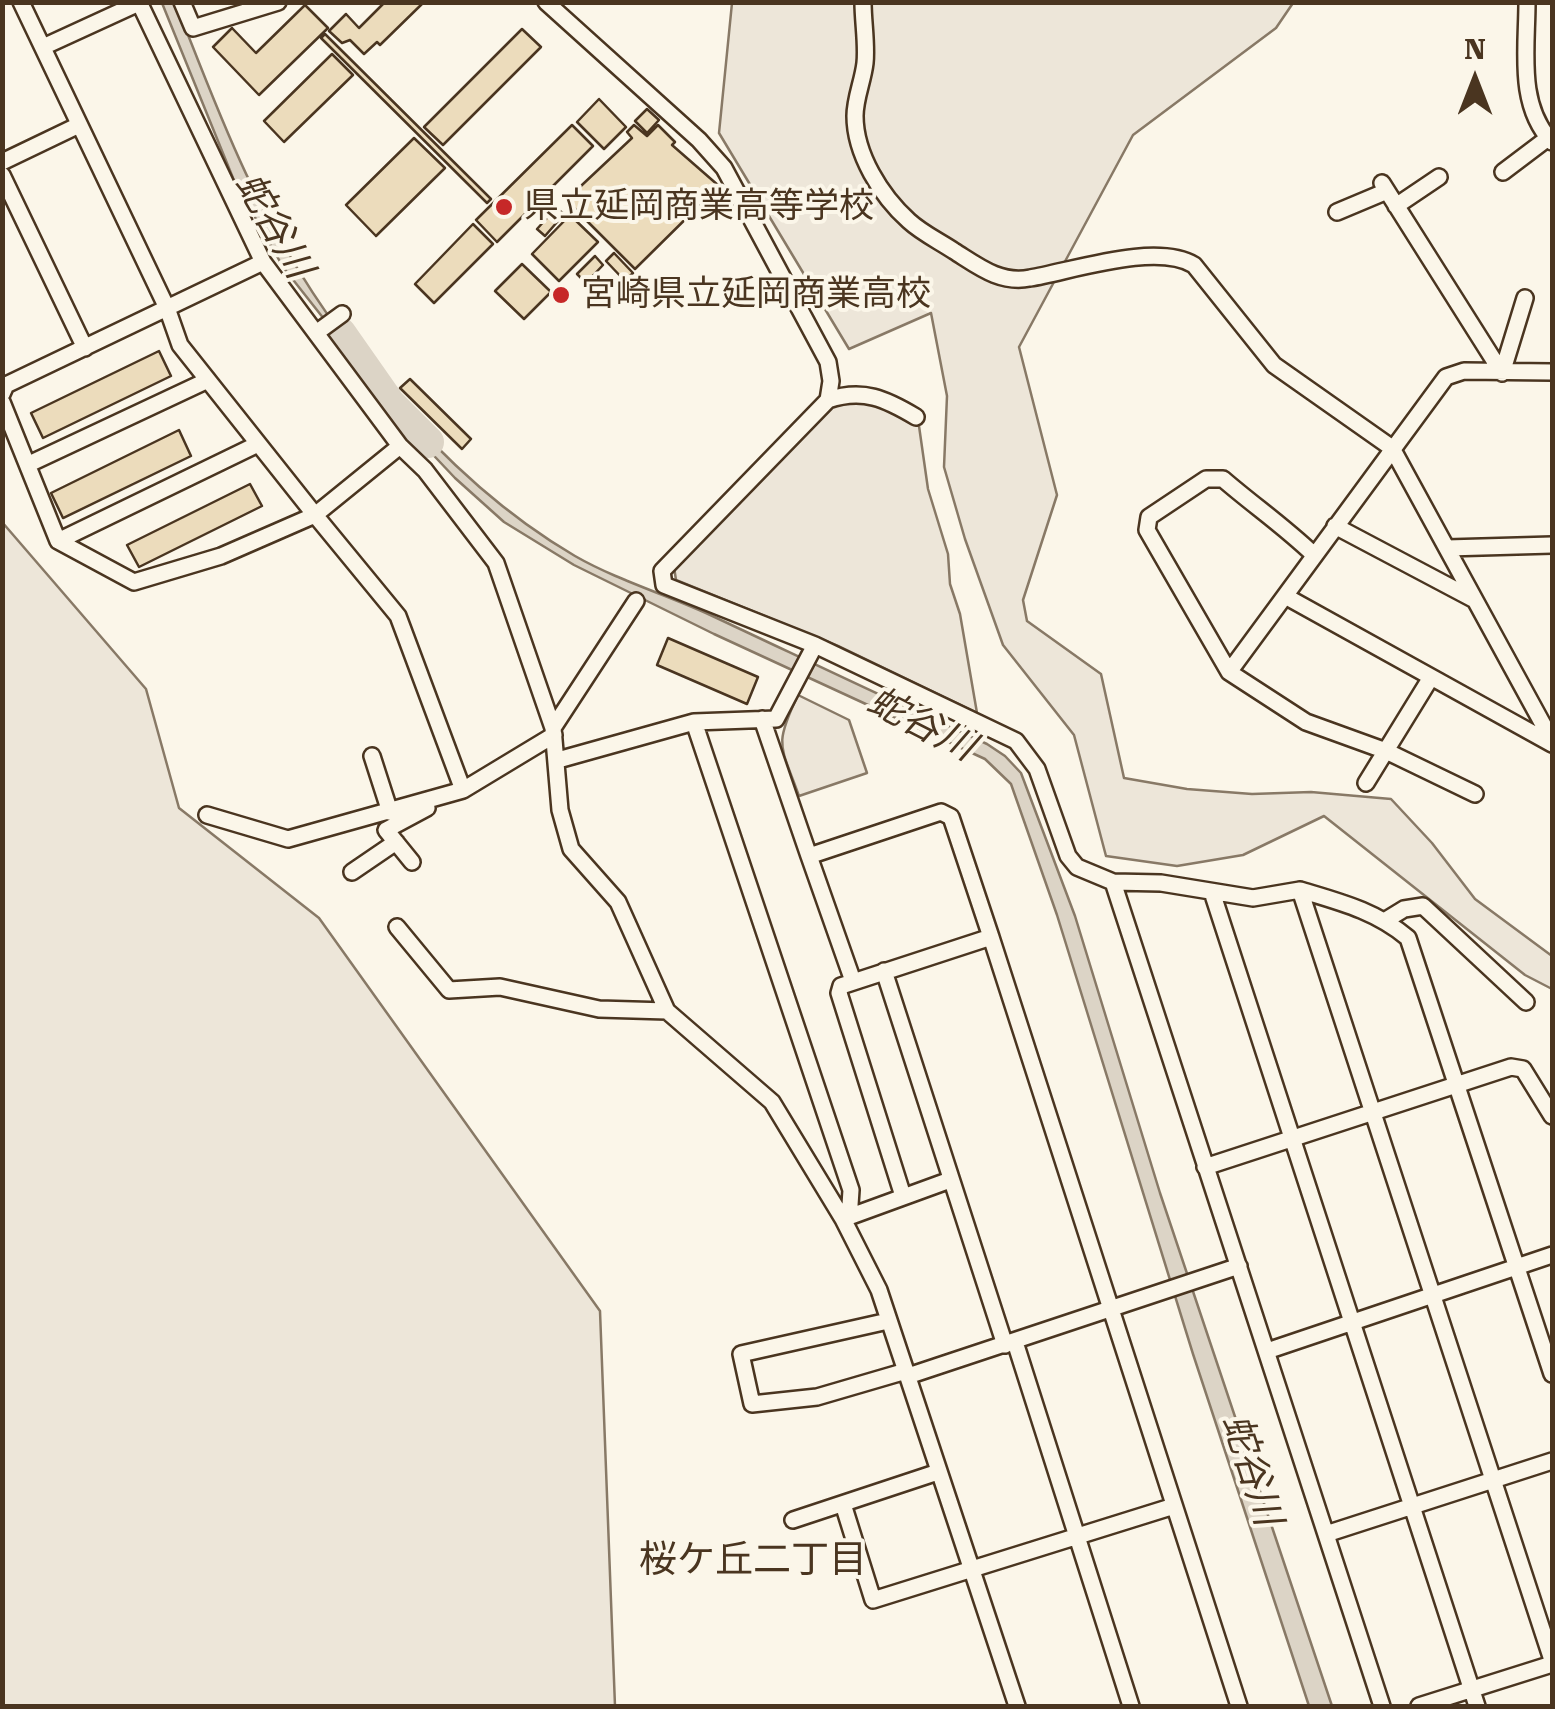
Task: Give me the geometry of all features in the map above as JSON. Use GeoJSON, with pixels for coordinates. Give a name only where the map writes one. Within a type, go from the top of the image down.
{"type":"FeatureCollection","features":[{"type":"Feature","properties":{"kind":"street"},"geometry":{"type":"LineString","coordinates":[[21,2],[167,308],[180,345],[398,616],[458,792]]}},
{"type":"Feature","properties":{"kind":"street"},"geometry":{"type":"LineString","coordinates":[[182,2],[193,28],[266,4]]}},
{"type":"Feature","properties":{"kind":"street"},"geometry":{"type":"LineString","coordinates":[[546,2],[699,140],[724,168],[828,362],[828,400],[662,571],[664,585],[1016,741],[1037,769],[1068,856],[1077,867],[1113,882],[1161,883],[1253,898],[1300,890],[1361,908],[1386,920],[1408,938],[1552,1374]]}},
{"type":"Feature","properties":{"kind":"street"},"geometry":{"type":"LineString","coordinates":[[863,2],[866,62],[855,112],[857,144],[883,192],[910,222],[1004,279],[1024,280],[1132,258],[1183,258],[1194,265],[1274,365],[1392,448],[1552,742]]}},
{"type":"Feature","properties":{"kind":"street"},"geometry":{"type":"LineString","coordinates":[[1503,172],[1550,140],[1534,117],[1526,86],[1528,2]]}},
{"type":"Feature","properties":{"kind":"street"},"geometry":{"type":"LineString","coordinates":[[43,46],[139,3],[263,262],[400,446],[425,470],[496,563],[554,732],[560,810],[571,850],[618,902],[668,1011],[772,1102],[843,1219],[879,1290],[1017,1706]]}},
{"type":"Feature","properties":{"kind":"street"},"geometry":{"type":"LineString","coordinates":[[2,162],[80,125]]}},
{"type":"Feature","properties":{"kind":"street"},"geometry":{"type":"LineString","coordinates":[[2,176],[84,348]]}},
{"type":"Feature","properties":{"kind":"street"},"geometry":{"type":"LineString","coordinates":[[1396,206],[1439,177]]}},
{"type":"Feature","properties":{"kind":"street"},"geometry":{"type":"LineString","coordinates":[[1337,212],[1385,187],[1502,374]]}},
{"type":"Feature","properties":{"kind":"street"},"geometry":{"type":"LineString","coordinates":[[2,394],[6,385],[263,262]]}},
{"type":"Feature","properties":{"kind":"street"},"geometry":{"type":"LineString","coordinates":[[1502,374],[1524,298]]}},
{"type":"Feature","properties":{"kind":"street"},"geometry":{"type":"LineString","coordinates":[[316,332],[340,315]]}},
{"type":"Feature","properties":{"kind":"street"},"geometry":{"type":"LineString","coordinates":[[1229,672],[1446,377],[1464,371],[1552,372]]}},
{"type":"Feature","properties":{"kind":"street"},"geometry":{"type":"LineString","coordinates":[[28,464],[208,380]]}},
{"type":"Feature","properties":{"kind":"street"},"geometry":{"type":"LineString","coordinates":[[828,400],[865,393],[916,417]]}},
{"type":"Feature","properties":{"kind":"street"},"geometry":{"type":"LineString","coordinates":[[2,402],[58,541],[134,582],[220,556],[315,515],[400,446]]}},
{"type":"Feature","properties":{"kind":"street"},"geometry":{"type":"LineString","coordinates":[[58,541],[258,444]]}},
{"type":"Feature","properties":{"kind":"street"},"geometry":{"type":"LineString","coordinates":[[1314,555],[1282,524],[1223,479],[1206,479],[1150,517],[1148,530],[1229,672],[1306,722],[1386,752],[1475,794]]}},
{"type":"Feature","properties":{"kind":"street"},"geometry":{"type":"LineString","coordinates":[[1335,526],[1475,600]]}},
{"type":"Feature","properties":{"kind":"street"},"geometry":{"type":"LineString","coordinates":[[1447,548],[1552,545]]}},
{"type":"Feature","properties":{"kind":"street"},"geometry":{"type":"LineString","coordinates":[[1285,596],[1430,679],[1552,742]]}},
{"type":"Feature","properties":{"kind":"street"},"geometry":{"type":"LineString","coordinates":[[412,862],[386,830],[458,792],[554,732],[636,601]]}},
{"type":"Feature","properties":{"kind":"street"},"geometry":{"type":"LineString","coordinates":[[558,760],[694,722],[776,719],[812,648]]}},
{"type":"Feature","properties":{"kind":"street"},"geometry":{"type":"LineString","coordinates":[[1366,783],[1430,679]]}},
{"type":"Feature","properties":{"kind":"street"},"geometry":{"type":"LineString","coordinates":[[762,719],[854,981]]}},
{"type":"Feature","properties":{"kind":"street"},"geometry":{"type":"LineString","coordinates":[[694,722],[851,1190],[850,1205],[843,1219]]}},
{"type":"Feature","properties":{"kind":"street"},"geometry":{"type":"LineString","coordinates":[[372,756],[390,812]]}},
{"type":"Feature","properties":{"kind":"street"},"geometry":{"type":"LineString","coordinates":[[208,815],[288,839],[458,792]]}},
{"type":"Feature","properties":{"kind":"street"},"geometry":{"type":"LineString","coordinates":[[809,856],[941,812],[952,817],[1239,1706]]}},
{"type":"Feature","properties":{"kind":"street"},"geometry":{"type":"LineString","coordinates":[[352,872],[396,842]]}},
{"type":"Feature","properties":{"kind":"street"},"geometry":{"type":"LineString","coordinates":[[1113,882],[1382,1706]]}},
{"type":"Feature","properties":{"kind":"street"},"geometry":{"type":"LineString","coordinates":[[1300,890],[1552,1662],[1419,1706]]}},
{"type":"Feature","properties":{"kind":"street"},"geometry":{"type":"LineString","coordinates":[[1212,892],[1476,1706]]}},
{"type":"Feature","properties":{"kind":"street"},"geometry":{"type":"LineString","coordinates":[[1386,920],[1404,909],[1422,906],[1526,1002]]}},
{"type":"Feature","properties":{"kind":"street"},"geometry":{"type":"LineString","coordinates":[[397,927],[448,990],[500,987],[599,1009],[668,1011]]}},
{"type":"Feature","properties":{"kind":"street"},"geometry":{"type":"LineString","coordinates":[[902,1196],[840,986],[991,938]]}},
{"type":"Feature","properties":{"kind":"street"},"geometry":{"type":"LineString","coordinates":[[884,971],[950,1180],[1078,1538],[1131,1706]]}},
{"type":"Feature","properties":{"kind":"street"},"geometry":{"type":"LineString","coordinates":[[1205,1167],[1511,1067],[1523,1069],[1552,1116]]}},
{"type":"Feature","properties":{"kind":"street"},"geometry":{"type":"LineString","coordinates":[[843,1219],[950,1180]]}},
{"type":"Feature","properties":{"kind":"street"},"geometry":{"type":"LineString","coordinates":[[1267,1351],[1552,1255]]}},
{"type":"Feature","properties":{"kind":"street"},"geometry":{"type":"LineString","coordinates":[[888,1320],[740,1354],[752,1404],[818,1397],[1010,1344],[1238,1266]]}},
{"type":"Feature","properties":{"kind":"street"},"geometry":{"type":"LineString","coordinates":[[1326,1534],[1552,1461]]}},
{"type":"Feature","properties":{"kind":"street"},"geometry":{"type":"LineString","coordinates":[[793,1520],[938,1472]]}},
{"type":"Feature","properties":{"kind":"street"},"geometry":{"type":"LineString","coordinates":[[842,1504],[873,1600],[1174,1506]]}},
{"type":"Feature","properties":{"kind":"shaded area"},"geometry":{"type":"Polygon","coordinates":[[[732,3],[1293,3],[1276,28],[1133,135],[1019,347],[1057,495],[1023,600],[1027,621],[1101,674],[1124,778],[1187,789],[1252,794],[1311,792],[1391,799],[1432,843],[1475,899],[1552,956],[1552,989],[1525,975],[1324,816],[1243,855],[1177,866],[1106,856],[1074,735],[1003,645],[965,539],[944,467],[947,396],[931,313],[849,349],[719,133],[732,3]]]}},
{"type":"Feature","properties":{"kind":"shaded area"},"geometry":{"type":"Polygon","coordinates":[[[850,399],[888,407],[919,426],[928,489],[948,554],[950,584],[960,614],[977,713],[838,646],[676,580],[674,567],[835,402],[850,399]]]}},
{"type":"Feature","properties":{"kind":"shaded area"},"geometry":{"type":"Polygon","coordinates":[[[2,522],[146,689],[179,808],[319,918],[600,1311],[615,1706],[3,1706],[2,522]]]}},
{"type":"Feature","properties":{"kind":"shaded area"},"geometry":{"type":"Polygon","coordinates":[[[798,695],[849,720],[867,773],[799,796],[782,746],[785,726],[798,695]]]}},
{"type":"Feature","properties":{"kind":"water"},"geometry":{"type":"Polygon","coordinates":[[[162,3],[175,3],[251,184],[311,290],[388,393],[476,484],[525,523],[590,564],[706,613],[987,744],[1021,773],[1075,916],[1160,1193],[1332,1706],[1309,1706],[1193,1354],[1057,915],[1011,784],[985,759],[574,565],[504,522],[455,478],[421,442],[283,267],[233,178],[162,3]]]}},
{"type":"Feature","properties":{"kind":"building"},"geometry":{"type":"Polygon","coordinates":[[[385,2],[424,2],[380,45],[377,42],[364,54],[350,40],[342,43],[329,31],[346,14],[359,28],[385,2]]]}},
{"type":"Feature","properties":{"kind":"building"},"geometry":{"type":"Polygon","coordinates":[[[305,5],[328,28],[259,95],[213,47],[232,28],[256,53],[305,5]]]}},
{"type":"Feature","properties":{"kind":"building"},"geometry":{"type":"Polygon","coordinates":[[[522,29],[541,47],[443,145],[424,127],[522,29]]]}},
{"type":"Feature","properties":{"kind":"building"},"geometry":{"type":"Polygon","coordinates":[[[325,34],[491,199],[487,203],[321,38],[325,34]]]}},
{"type":"Feature","properties":{"kind":"building"},"geometry":{"type":"Polygon","coordinates":[[[332,54],[353,75],[284,142],[264,121],[332,54]]]}},
{"type":"Feature","properties":{"kind":"building"},"geometry":{"type":"Polygon","coordinates":[[[599,99],[626,127],[604,149],[577,122],[599,99]]]}},
{"type":"Feature","properties":{"kind":"building"},"geometry":{"type":"Polygon","coordinates":[[[647,109],[659,120],[647,133],[635,121],[647,109]]]}},
{"type":"Feature","properties":{"kind":"building"},"geometry":{"type":"Polygon","coordinates":[[[572,125],[593,146],[497,242],[476,220],[572,125]]]}},
{"type":"Feature","properties":{"kind":"building"},"geometry":{"type":"Polygon","coordinates":[[[634,125],[647,136],[658,125],[675,142],[672,145],[719,186],[635,269],[566,200],[632,138],[627,132],[634,125]]]}},
{"type":"Feature","properties":{"kind":"building"},"geometry":{"type":"Polygon","coordinates":[[[414,138],[445,168],[376,236],[346,205],[414,138]]]}},
{"type":"Feature","properties":{"kind":"building"},"geometry":{"type":"Polygon","coordinates":[[[556,208],[564,214],[545,236],[537,229],[556,208]]]}},
{"type":"Feature","properties":{"kind":"building"},"geometry":{"type":"Polygon","coordinates":[[[570,215],[598,242],[559,281],[532,254],[570,215]]]}},
{"type":"Feature","properties":{"kind":"building"},"geometry":{"type":"Polygon","coordinates":[[[473,224],[493,244],[434,303],[415,284],[473,224]]]}},
{"type":"Feature","properties":{"kind":"building"},"geometry":{"type":"Polygon","coordinates":[[[614,253],[633,273],[625,281],[606,261],[614,253]]]}},
{"type":"Feature","properties":{"kind":"building"},"geometry":{"type":"Polygon","coordinates":[[[595,256],[603,265],[586,283],[577,274],[595,256]]]}},
{"type":"Feature","properties":{"kind":"building"},"geometry":{"type":"Polygon","coordinates":[[[522,264],[551,292],[524,319],[495,291],[522,264]]]}},
{"type":"Feature","properties":{"kind":"building"},"geometry":{"type":"Polygon","coordinates":[[[159,351],[171,376],[43,438],[31,413],[159,351]]]}},
{"type":"Feature","properties":{"kind":"building"},"geometry":{"type":"Polygon","coordinates":[[[410,379],[471,439],[462,449],[400,388],[410,379]]]}},
{"type":"Feature","properties":{"kind":"building"},"geometry":{"type":"Polygon","coordinates":[[[179,430],[191,456],[63,518],[51,493],[179,430]]]}},
{"type":"Feature","properties":{"kind":"building"},"geometry":{"type":"Polygon","coordinates":[[[250,484],[262,506],[139,567],[127,545],[250,484]]]}},
{"type":"Feature","properties":{"kind":"building"},"geometry":{"type":"Polygon","coordinates":[[[668,638],[758,677],[747,704],[657,665],[668,638]]]}},
{"type":"Feature","properties":{"kind":"waterway","name":"蛇谷川"},"geometry":{"type":"LineString","coordinates":[[340,333],[389,403],[428,442]]}},
{"type":"Feature","properties":{"kind":"place","name":"県立延岡商業高等学校"},"geometry":{"type":"Point","coordinates":[504,207]}},
{"type":"Feature","properties":{"kind":"place","name":"宮崎県立延岡商業高校"},"geometry":{"type":"Point","coordinates":[561,295]}},
{"type":"Feature","properties":{"kind":"district","name":"桜ケ丘二丁目"},"geometry":{"type":"Point","coordinates":[753,1561]}}]}
